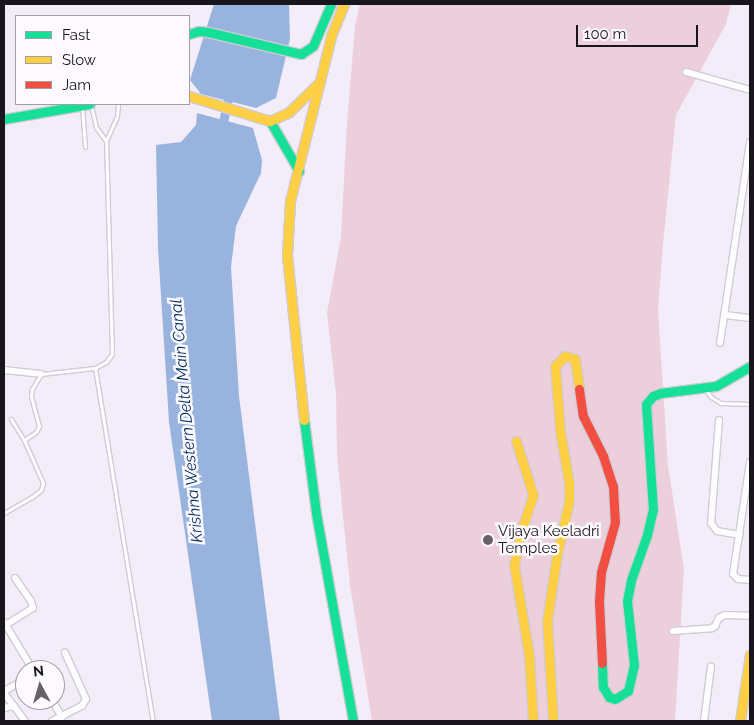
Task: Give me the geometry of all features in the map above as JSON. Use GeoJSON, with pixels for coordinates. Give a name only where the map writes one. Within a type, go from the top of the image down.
{"type":"FeatureCollection","features":[{"type":"Feature","properties":{"kind":"street"},"geometry":{"type":"LineString","coordinates":[[190,34],[199,31],[208,32],[301,54],[313,46],[331,4]]}},
{"type":"Feature","properties":{"kind":"street"},"geometry":{"type":"LineString","coordinates":[[344,4],[331,36],[290,201],[287,255],[297,360],[316,513],[353,721]]}},
{"type":"Feature","properties":{"kind":"street"},"geometry":{"type":"LineString","coordinates":[[686,72],[750,90]]}},
{"type":"Feature","properties":{"kind":"street"},"geometry":{"type":"LineString","coordinates":[[192,97],[267,120],[288,112],[320,82]]}},
{"type":"Feature","properties":{"kind":"street"},"geometry":{"type":"LineString","coordinates":[[4,119],[81,105]]}},
{"type":"Feature","properties":{"kind":"street"},"geometry":{"type":"LineString","coordinates":[[267,120],[299,171]]}},
{"type":"Feature","properties":{"kind":"street"},"geometry":{"type":"LineString","coordinates":[[720,343],[750,142]]}},
{"type":"Feature","properties":{"kind":"street"},"geometry":{"type":"LineString","coordinates":[[724,316],[750,318]]}},
{"type":"Feature","properties":{"kind":"street"},"geometry":{"type":"LineString","coordinates":[[553,721],[547,621],[557,554],[567,509],[569,483],[560,431],[556,366],[559,360],[565,356],[571,356],[575,359],[583,416],[603,456],[613,486],[615,522],[601,572],[599,602],[603,687],[609,697],[616,699],[628,691],[631,683],[634,665],[627,601],[631,580],[647,535],[653,510],[646,404],[653,396],[675,389],[716,386],[750,366]]}},
{"type":"Feature","properties":{"kind":"street"},"geometry":{"type":"LineString","coordinates":[[4,370],[41,374]]}},
{"type":"Feature","properties":{"kind":"street"},"geometry":{"type":"LineString","coordinates":[[719,420],[711,523],[718,531],[740,535]]}},
{"type":"Feature","properties":{"kind":"street"},"geometry":{"type":"LineString","coordinates":[[516,441],[533,495],[519,540],[514,565],[529,656],[533,721]]}},
{"type":"Feature","properties":{"kind":"street"},"geometry":{"type":"LineString","coordinates":[[750,462],[734,577],[750,580]]}},
{"type":"Feature","properties":{"kind":"street"},"geometry":{"type":"LineString","coordinates":[[15,578],[31,601],[33,608],[4,624],[27,660]]}},
{"type":"Feature","properties":{"kind":"street"},"geometry":{"type":"LineString","coordinates":[[673,631],[712,628],[719,618],[725,615],[750,616]]}},
{"type":"Feature","properties":{"kind":"street"},"geometry":{"type":"LineString","coordinates":[[52,721],[82,706],[86,699],[65,653]]}},
{"type":"Feature","properties":{"kind":"street"},"geometry":{"type":"LineString","coordinates":[[740,721],[746,712],[750,655]]}},
{"type":"Feature","properties":{"kind":"street"},"geometry":{"type":"LineString","coordinates":[[704,721],[710,666]]}},
{"type":"Feature","properties":{"kind":"street"},"geometry":{"type":"LineString","coordinates":[[15,686],[4,692],[26,721]]}},
{"type":"Feature","properties":{"kind":"street"},"geometry":{"type":"LineString","coordinates":[[4,708],[14,706]]}},
{"type":"Feature","properties":{"kind":"street"},"geometry":{"type":"LineString","coordinates":[[58,710],[62,717]]}},
{"type":"Feature","properties":{"kind":"lane"},"geometry":{"type":"LineString","coordinates":[[87,105],[96,127],[106,141]]}},
{"type":"Feature","properties":{"kind":"lane"},"geometry":{"type":"LineString","coordinates":[[85,147],[87,105]]}},
{"type":"Feature","properties":{"kind":"lane"},"geometry":{"type":"LineString","coordinates":[[24,440],[36,432],[39,426],[32,403],[32,389],[41,374],[95,368],[110,359],[112,343],[106,141],[117,116],[118,105]]}},
{"type":"Feature","properties":{"kind":"lane"},"geometry":{"type":"LineString","coordinates":[[95,368],[153,721]]}},
{"type":"Feature","properties":{"kind":"lane"},"geometry":{"type":"LineString","coordinates":[[704,388],[711,397],[721,403],[750,404]]}},
{"type":"Feature","properties":{"kind":"lane"},"geometry":{"type":"LineString","coordinates":[[4,513],[32,498],[41,490],[43,482],[24,440],[11,419]]}},
{"type":"Feature","properties":{"kind":"shaded area"},"geometry":{"type":"Polygon","coordinates":[[[360,4],[731,4],[726,24],[676,115],[658,309],[668,466],[684,569],[675,721],[372,721],[350,586],[337,455],[336,394],[327,313],[341,237],[347,122],[355,26],[360,4]]]}},
{"type":"Feature","properties":{"kind":"water"},"geometry":{"type":"Polygon","coordinates":[[[214,4],[289,4],[290,39],[276,98],[256,108],[201,94],[190,80],[214,4]]]}},
{"type":"Feature","properties":{"kind":"water"},"geometry":{"type":"Polygon","coordinates":[[[197,113],[253,128],[262,160],[261,173],[236,226],[231,267],[239,396],[280,721],[212,721],[169,422],[158,248],[156,145],[181,142],[196,125],[197,113]]]}},
{"type":"Feature","properties":{"kind":"waterway","name":"Krishna Western Delta Main Canal"},"geometry":{"type":"LineString","coordinates":[[221,131],[230,90]]}},
{"type":"Feature","properties":{"kind":"traffic: fast"},"geometry":{"type":"LineString","coordinates":[[190,34],[199,31],[208,32],[301,54],[313,46],[331,4]]}},
{"type":"Feature","properties":{"kind":"traffic: fast"},"geometry":{"type":"LineString","coordinates":[[4,119],[84,105]]}},
{"type":"Feature","properties":{"kind":"traffic: fast"},"geometry":{"type":"LineString","coordinates":[[270,121],[299,171]]}},
{"type":"Feature","properties":{"kind":"traffic: fast"},"geometry":{"type":"LineString","coordinates":[[602,663],[603,687],[609,697],[615,699],[628,691],[634,665],[627,601],[631,580],[647,535],[653,510],[646,404],[653,396],[661,393],[716,386],[750,366]]}},
{"type":"Feature","properties":{"kind":"traffic: fast"},"geometry":{"type":"LineString","coordinates":[[304,420],[316,513],[353,721]]}},
{"type":"Feature","properties":{"kind":"traffic: slow"},"geometry":{"type":"LineString","coordinates":[[304,420],[287,255],[290,201],[331,36],[344,4]]}},
{"type":"Feature","properties":{"kind":"traffic: slow"},"geometry":{"type":"LineString","coordinates":[[190,96],[270,121],[289,112],[320,82]]}},
{"type":"Feature","properties":{"kind":"traffic: slow"},"geometry":{"type":"LineString","coordinates":[[553,721],[547,621],[557,554],[569,501],[569,483],[560,431],[555,366],[565,356],[575,359],[579,389]]}},
{"type":"Feature","properties":{"kind":"traffic: slow"},"geometry":{"type":"LineString","coordinates":[[516,441],[533,495],[521,532],[514,565],[529,656],[533,721]]}},
{"type":"Feature","properties":{"kind":"traffic: slow"},"geometry":{"type":"LineString","coordinates":[[740,721],[750,655]]}},
{"type":"Feature","properties":{"kind":"traffic: jam"},"geometry":{"type":"LineString","coordinates":[[579,389],[583,416],[603,456],[613,486],[615,522],[601,572],[599,602],[602,663]]}},
{"type":"Feature","properties":{"kind":"place","name":"Vijaya Keeladri Temples"},"geometry":{"type":"Point","coordinates":[488,540]}}]}
